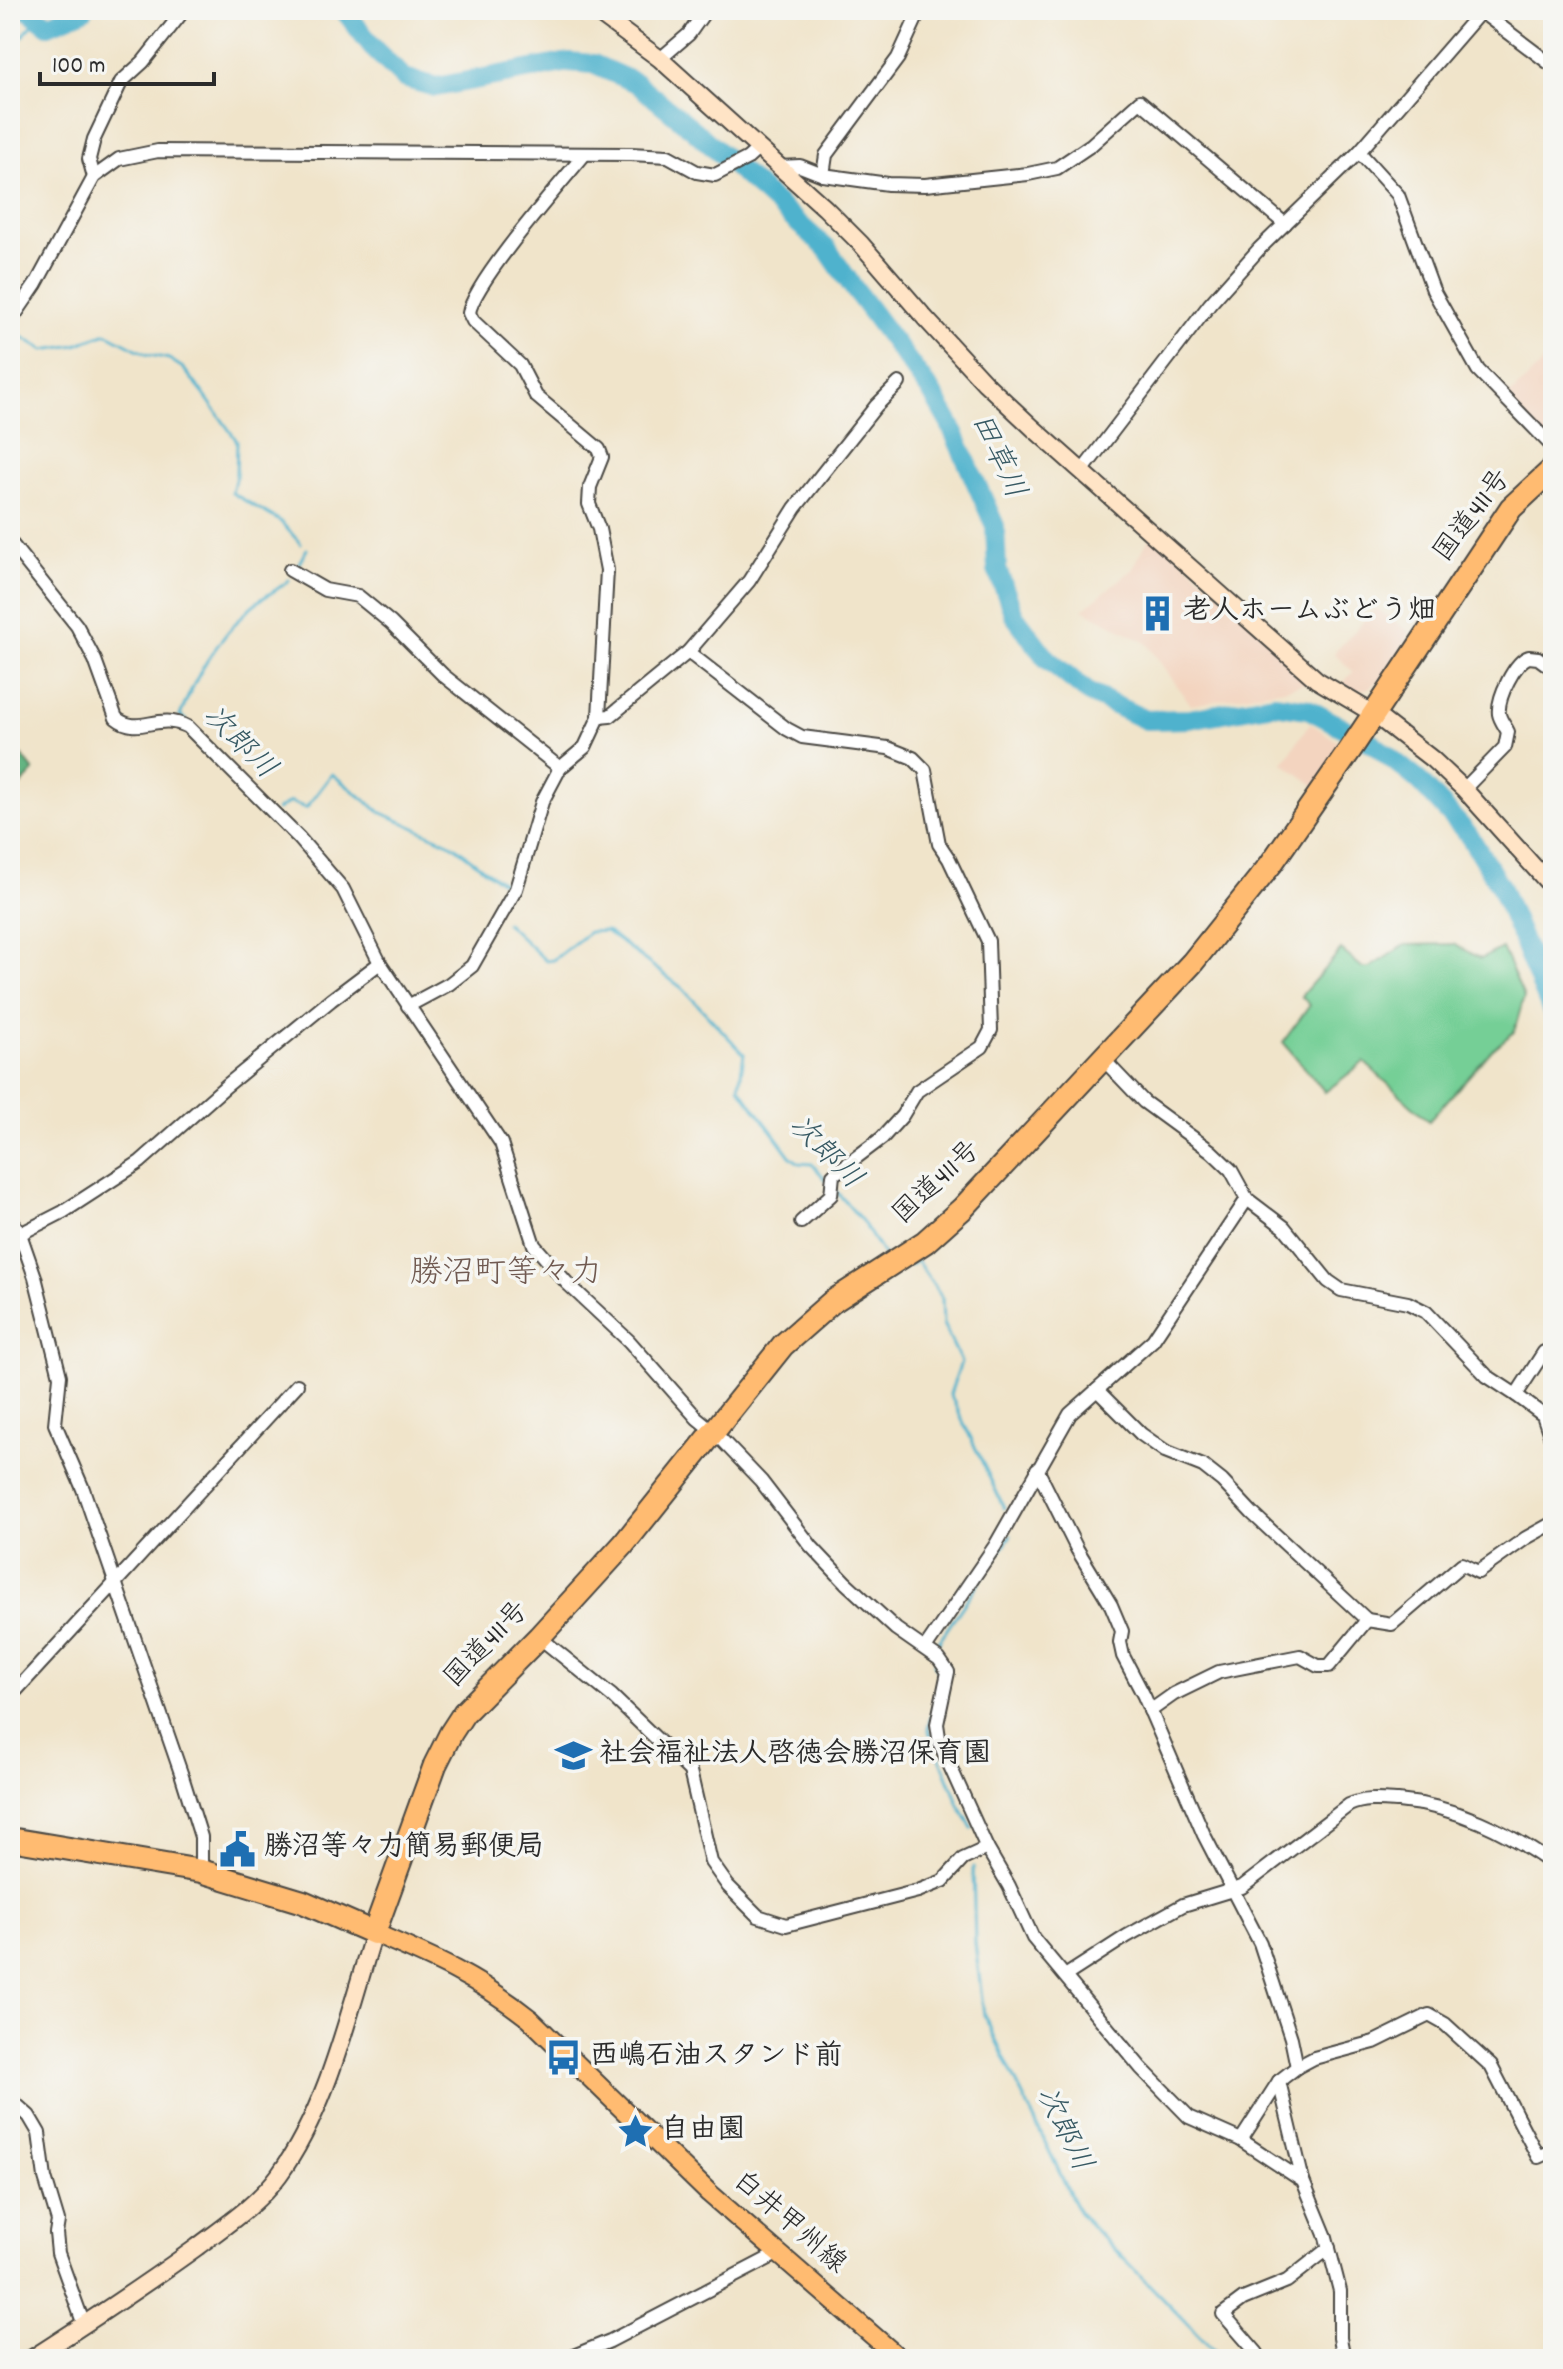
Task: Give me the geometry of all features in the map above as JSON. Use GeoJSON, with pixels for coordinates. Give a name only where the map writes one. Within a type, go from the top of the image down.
{"type":"FeatureCollection","features":[{"type":"Feature","properties":{"kind":"highway","name":"国道411号"},"geometry":{"type":"LineString","coordinates":[[374,1933],[430,1779],[451,1733],[481,1693],[539,1637],[623,1545],[798,1331],[832,1302],[939,1230],[963,1208],[1212,938],[1271,864],[1511,508],[1553,469]]}},
{"type":"Feature","properties":{"kind":"highway"},"geometry":{"type":"LineString","coordinates":[[10,1839],[201,1871],[303,1902],[374,1933]]}},
{"type":"Feature","properties":{"kind":"main road","name":"白井甲州線"},"geometry":{"type":"LineString","coordinates":[[374,1933],[446,1963],[499,1994],[580,2066],[670,2157],[900,2359]]}},
{"type":"Feature","properties":{"kind":"street"},"geometry":{"type":"LineString","coordinates":[[94,177],[89,159],[94,139],[121,82],[143,62],[184,10]]}},
{"type":"Feature","properties":{"kind":"street"},"geometry":{"type":"LineString","coordinates":[[594,10],[660,59],[754,153],[779,167],[861,244],[985,383],[1317,680],[1368,722],[1432,759],[1464,789],[1553,888]]}},
{"type":"Feature","properties":{"kind":"street"},"geometry":{"type":"LineString","coordinates":[[660,59],[689,34],[706,10]]}},
{"type":"Feature","properties":{"kind":"street"},"geometry":{"type":"LineString","coordinates":[[823,175],[826,155],[898,58],[920,10]]}},
{"type":"Feature","properties":{"kind":"street"},"geometry":{"type":"LineString","coordinates":[[1083,470],[1210,304],[1285,224],[1359,152],[1481,10],[1553,66]]}},
{"type":"Feature","properties":{"kind":"street"},"geometry":{"type":"LineString","coordinates":[[779,167],[800,166],[823,175],[888,184],[925,185],[995,179],[1057,168],[1091,145],[1140,101],[1285,224]]}},
{"type":"Feature","properties":{"kind":"street"},"geometry":{"type":"LineString","coordinates":[[10,322],[36,284],[94,177],[119,159],[158,151],[668,156],[697,172],[715,175],[754,153]]}},
{"type":"Feature","properties":{"kind":"street"},"geometry":{"type":"LineString","coordinates":[[1359,152],[1398,195],[1433,290],[1478,370],[1553,447]]}},
{"type":"Feature","properties":{"kind":"street"},"geometry":{"type":"LineString","coordinates":[[408,1006],[449,984],[472,966],[516,889],[542,802],[560,768],[585,747],[599,717],[607,570],[599,529],[589,504],[590,487],[602,457],[599,449],[536,396],[520,365],[473,321],[469,313],[476,292],[584,155]]}},
{"type":"Feature","properties":{"kind":"street"},"geometry":{"type":"LineString","coordinates":[[599,717],[610,716],[688,652],[749,581],[795,508],[876,406],[899,383]]}},
{"type":"Feature","properties":{"kind":"street"},"geometry":{"type":"LineString","coordinates":[[10,542],[77,626],[95,660],[116,718],[135,727],[174,720],[188,727],[299,838],[343,889],[380,963],[501,1143],[534,1245],[567,1283],[629,1341],[697,1418],[761,1481],[811,1546],[846,1583],[896,1629],[926,1647],[939,1659],[948,1672],[937,1724],[940,1744],[987,1848],[1033,1938],[1141,2068],[1189,2117],[1241,2140],[1303,2181]]}},
{"type":"Feature","properties":{"kind":"street"},"geometry":{"type":"LineString","coordinates":[[290,570],[325,590],[358,596],[391,623],[443,675],[560,768]]}},
{"type":"Feature","properties":{"kind":"street"},"geometry":{"type":"LineString","coordinates":[[688,652],[787,729],[802,737],[888,748],[913,758],[925,770],[939,844],[988,941],[991,1030],[982,1047],[917,1091],[902,1116],[882,1138],[833,1175],[831,1195],[801,1222]]}},
{"type":"Feature","properties":{"kind":"street"},"geometry":{"type":"LineString","coordinates":[[1464,789],[1505,747],[1508,732],[1499,716],[1500,703],[1516,664],[1529,657],[1538,658],[1553,669]]}},
{"type":"Feature","properties":{"kind":"street"},"geometry":{"type":"LineString","coordinates":[[20,1234],[63,1212],[140,1162],[226,1086],[380,963]]}},
{"type":"Feature","properties":{"kind":"street"},"geometry":{"type":"LineString","coordinates":[[1103,1059],[1144,1102],[1221,1160],[1231,1170],[1247,1199],[1284,1227],[1328,1281],[1341,1290],[1408,1303],[1426,1312],[1487,1376],[1543,1415],[1553,1444]]}},
{"type":"Feature","properties":{"kind":"street"},"geometry":{"type":"LineString","coordinates":[[926,1647],[995,1546],[1070,1414],[1153,1340],[1247,1199]]}},
{"type":"Feature","properties":{"kind":"street"},"geometry":{"type":"LineString","coordinates":[[10,1217],[20,1234],[35,1277],[60,1376],[55,1424],[83,1489],[116,1582],[201,1837],[201,1871]]}},
{"type":"Feature","properties":{"kind":"street"},"geometry":{"type":"LineString","coordinates":[[1516,1395],[1544,1352],[1553,1350]]}},
{"type":"Feature","properties":{"kind":"street"},"geometry":{"type":"LineString","coordinates":[[10,1697],[297,1385]]}},
{"type":"Feature","properties":{"kind":"street"},"geometry":{"type":"LineString","coordinates":[[1097,1390],[1141,1434],[1165,1451],[1203,1466],[1222,1481],[1367,1620],[1392,1624],[1462,1564],[1478,1572],[1553,1523]]}},
{"type":"Feature","properties":{"kind":"street"},"geometry":{"type":"LineString","coordinates":[[1037,1469],[1077,1549],[1111,1605],[1122,1631],[1120,1642],[1123,1656],[1204,1835],[1260,1943],[1291,2038],[1297,2067]]}},
{"type":"Feature","properties":{"kind":"street"},"geometry":{"type":"LineString","coordinates":[[1150,1711],[1174,1694],[1219,1672],[1300,1656],[1318,1666],[1329,1666],[1367,1620]]}},
{"type":"Feature","properties":{"kind":"street"},"geometry":{"type":"LineString","coordinates":[[539,1637],[612,1696],[690,1771],[711,1862],[728,1886],[758,1916],[786,1925],[918,1891],[943,1881],[963,1859],[987,1848]]}},
{"type":"Feature","properties":{"kind":"street"},"geometry":{"type":"LineString","coordinates":[[1065,1976],[1183,1905],[1242,1887],[1349,1805],[1359,1801],[1423,1804],[1450,1810],[1514,1839],[1553,1864]]}},
{"type":"Feature","properties":{"kind":"street"},"geometry":{"type":"LineString","coordinates":[[31,2359],[148,2282],[229,2223],[278,2176],[305,2132],[322,2090],[374,1933]]}},
{"type":"Feature","properties":{"kind":"street"},"geometry":{"type":"LineString","coordinates":[[1241,2140],[1279,2081],[1297,2067],[1314,2058],[1374,2042],[1429,2015],[1445,2024],[1491,2066],[1538,2157],[1553,2150]]}},
{"type":"Feature","properties":{"kind":"street"},"geometry":{"type":"LineString","coordinates":[[1279,2081],[1303,2181],[1329,2248],[1340,2291],[1340,2338],[1344,2359]]}},
{"type":"Feature","properties":{"kind":"street"},"geometry":{"type":"LineString","coordinates":[[10,2099],[29,2116],[39,2133],[45,2178],[58,2221],[58,2253],[84,2325]]}},
{"type":"Feature","properties":{"kind":"street"},"geometry":{"type":"LineString","coordinates":[[1253,2359],[1257,2353],[1223,2314],[1243,2299],[1287,2281],[1329,2248]]}},
{"type":"Feature","properties":{"kind":"street"},"geometry":{"type":"LineString","coordinates":[[566,2359],[610,2341],[779,2253]]}},
{"type":"Feature","properties":{"kind":"shaded area"},"geometry":{"type":"Polygon","coordinates":[[[1553,349],[1553,447],[1506,399],[1553,349]]]}},
{"type":"Feature","properties":{"kind":"shaded area"},"geometry":{"type":"Polygon","coordinates":[[[1152,533],[1317,680],[1284,689],[1191,705],[1146,643],[1083,609],[1132,570],[1152,533]]]}},
{"type":"Feature","properties":{"kind":"shaded area"},"geometry":{"type":"Polygon","coordinates":[[[1376,608],[1408,631],[1409,635],[1382,678],[1367,689],[1356,691],[1342,684],[1353,672],[1334,653],[1376,608]]]}},
{"type":"Feature","properties":{"kind":"shaded area"},"geometry":{"type":"Polygon","coordinates":[[[1310,723],[1350,750],[1322,791],[1283,763],[1310,723]]]}},
{"type":"Feature","properties":{"kind":"green space"},"geometry":{"type":"Polygon","coordinates":[[[10,740],[34,771],[10,797],[10,740]]]}},
{"type":"Feature","properties":{"kind":"green space"},"geometry":{"type":"Polygon","coordinates":[[[1454,944],[1481,959],[1502,948],[1524,997],[1514,1032],[1492,1050],[1429,1121],[1364,1062],[1325,1092],[1283,1042],[1310,1005],[1301,996],[1341,950],[1363,968],[1369,968],[1405,945],[1454,944]]]}},
{"type":"Feature","properties":{"kind":"waterway","name":"田草川"},"geometry":{"type":"LineString","coordinates":[[28,10],[48,25],[84,10]]}},
{"type":"Feature","properties":{"kind":"waterway","name":"田草川"},"geometry":{"type":"LineString","coordinates":[[344,10],[375,50],[404,78],[436,87],[569,62],[593,64],[636,83],[694,130],[827,249],[932,393],[950,424],[995,526],[997,569],[1014,615],[1047,659],[1089,693],[1146,720],[1189,719],[1274,704],[1308,709],[1372,743],[1419,781],[1468,834],[1500,886],[1553,1014]]}},
{"type":"Feature","properties":{"kind":"waterway","name":"次郎川"},"geometry":{"type":"LineString","coordinates":[[10,50],[38,19]]}},
{"type":"Feature","properties":{"kind":"waterway","name":"次郎川"},"geometry":{"type":"LineString","coordinates":[[15,184],[18,188]]}},
{"type":"Feature","properties":{"kind":"waterway","name":"次郎川"},"geometry":{"type":"LineString","coordinates":[[10,212],[14,200]]}},
{"type":"Feature","properties":{"kind":"waterway","name":"次郎川"},"geometry":{"type":"LineString","coordinates":[[14,332],[44,350],[76,345],[106,333],[146,354],[169,359],[183,368],[237,441],[232,493],[280,521],[301,544]]}},
{"type":"Feature","properties":{"kind":"waterway","name":"次郎川"},"geometry":{"type":"LineString","coordinates":[[299,563],[307,549]]}},
{"type":"Feature","properties":{"kind":"waterway","name":"次郎川"},"geometry":{"type":"LineString","coordinates":[[186,720],[180,716],[186,701],[217,647],[252,606],[289,580]]}},
{"type":"Feature","properties":{"kind":"waterway","name":"次郎川"},"geometry":{"type":"LineString","coordinates":[[277,810],[290,802],[306,808],[332,774],[380,812],[453,845],[511,887]]}},
{"type":"Feature","properties":{"kind":"waterway","name":"次郎川"},"geometry":{"type":"LineString","coordinates":[[506,923],[546,961],[553,960],[589,932],[606,931],[682,988],[744,1054],[739,1087],[790,1156],[799,1163],[812,1164],[829,1183]]}},
{"type":"Feature","properties":{"kind":"waterway","name":"次郎川"},"geometry":{"type":"LineString","coordinates":[[837,1192],[862,1221],[884,1256]]}},
{"type":"Feature","properties":{"kind":"waterway","name":"次郎川"},"geometry":{"type":"LineString","coordinates":[[910,1265],[917,1261],[942,1298],[943,1324],[961,1362],[950,1394],[1004,1508]]}},
{"type":"Feature","properties":{"kind":"waterway","name":"次郎川"},"geometry":{"type":"LineString","coordinates":[[937,1644],[1011,1535]]}},
{"type":"Feature","properties":{"kind":"waterway","name":"次郎川"},"geometry":{"type":"LineString","coordinates":[[934,1663],[942,1680]]}},
{"type":"Feature","properties":{"kind":"waterway","name":"次郎川"},"geometry":{"type":"LineString","coordinates":[[934,1745],[928,1728],[936,1699]]}},
{"type":"Feature","properties":{"kind":"waterway","name":"次郎川"},"geometry":{"type":"LineString","coordinates":[[939,1755],[972,1828]]}},
{"type":"Feature","properties":{"kind":"waterway","name":"次郎川"},"geometry":{"type":"LineString","coordinates":[[973,1867],[975,1943],[984,2015],[1079,2213],[1222,2359]]}},
{"type":"Feature","properties":{"kind":"place","name":"老人ホームぶどう畑"},"geometry":{"type":"Point","coordinates":[1157,613]}},
{"type":"Feature","properties":{"kind":"place","name":"社会福祉法人啓徳会勝沼保育園"},"geometry":{"type":"Point","coordinates":[573,1756]}},
{"type":"Feature","properties":{"kind":"place","name":"勝沼等々力簡易郵便局"},"geometry":{"type":"Point","coordinates":[238,1849]}},
{"type":"Feature","properties":{"kind":"place","name":"西嶋石油スタンド前"},"geometry":{"type":"Point","coordinates":[564,2058]}},
{"type":"Feature","properties":{"kind":"place","name":"自由園"},"geometry":{"type":"Point","coordinates":[635,2132]}},
{"type":"Feature","properties":{"kind":"district","name":"勝沼町等々力"},"geometry":{"type":"Point","coordinates":[506,1275]}}]}
